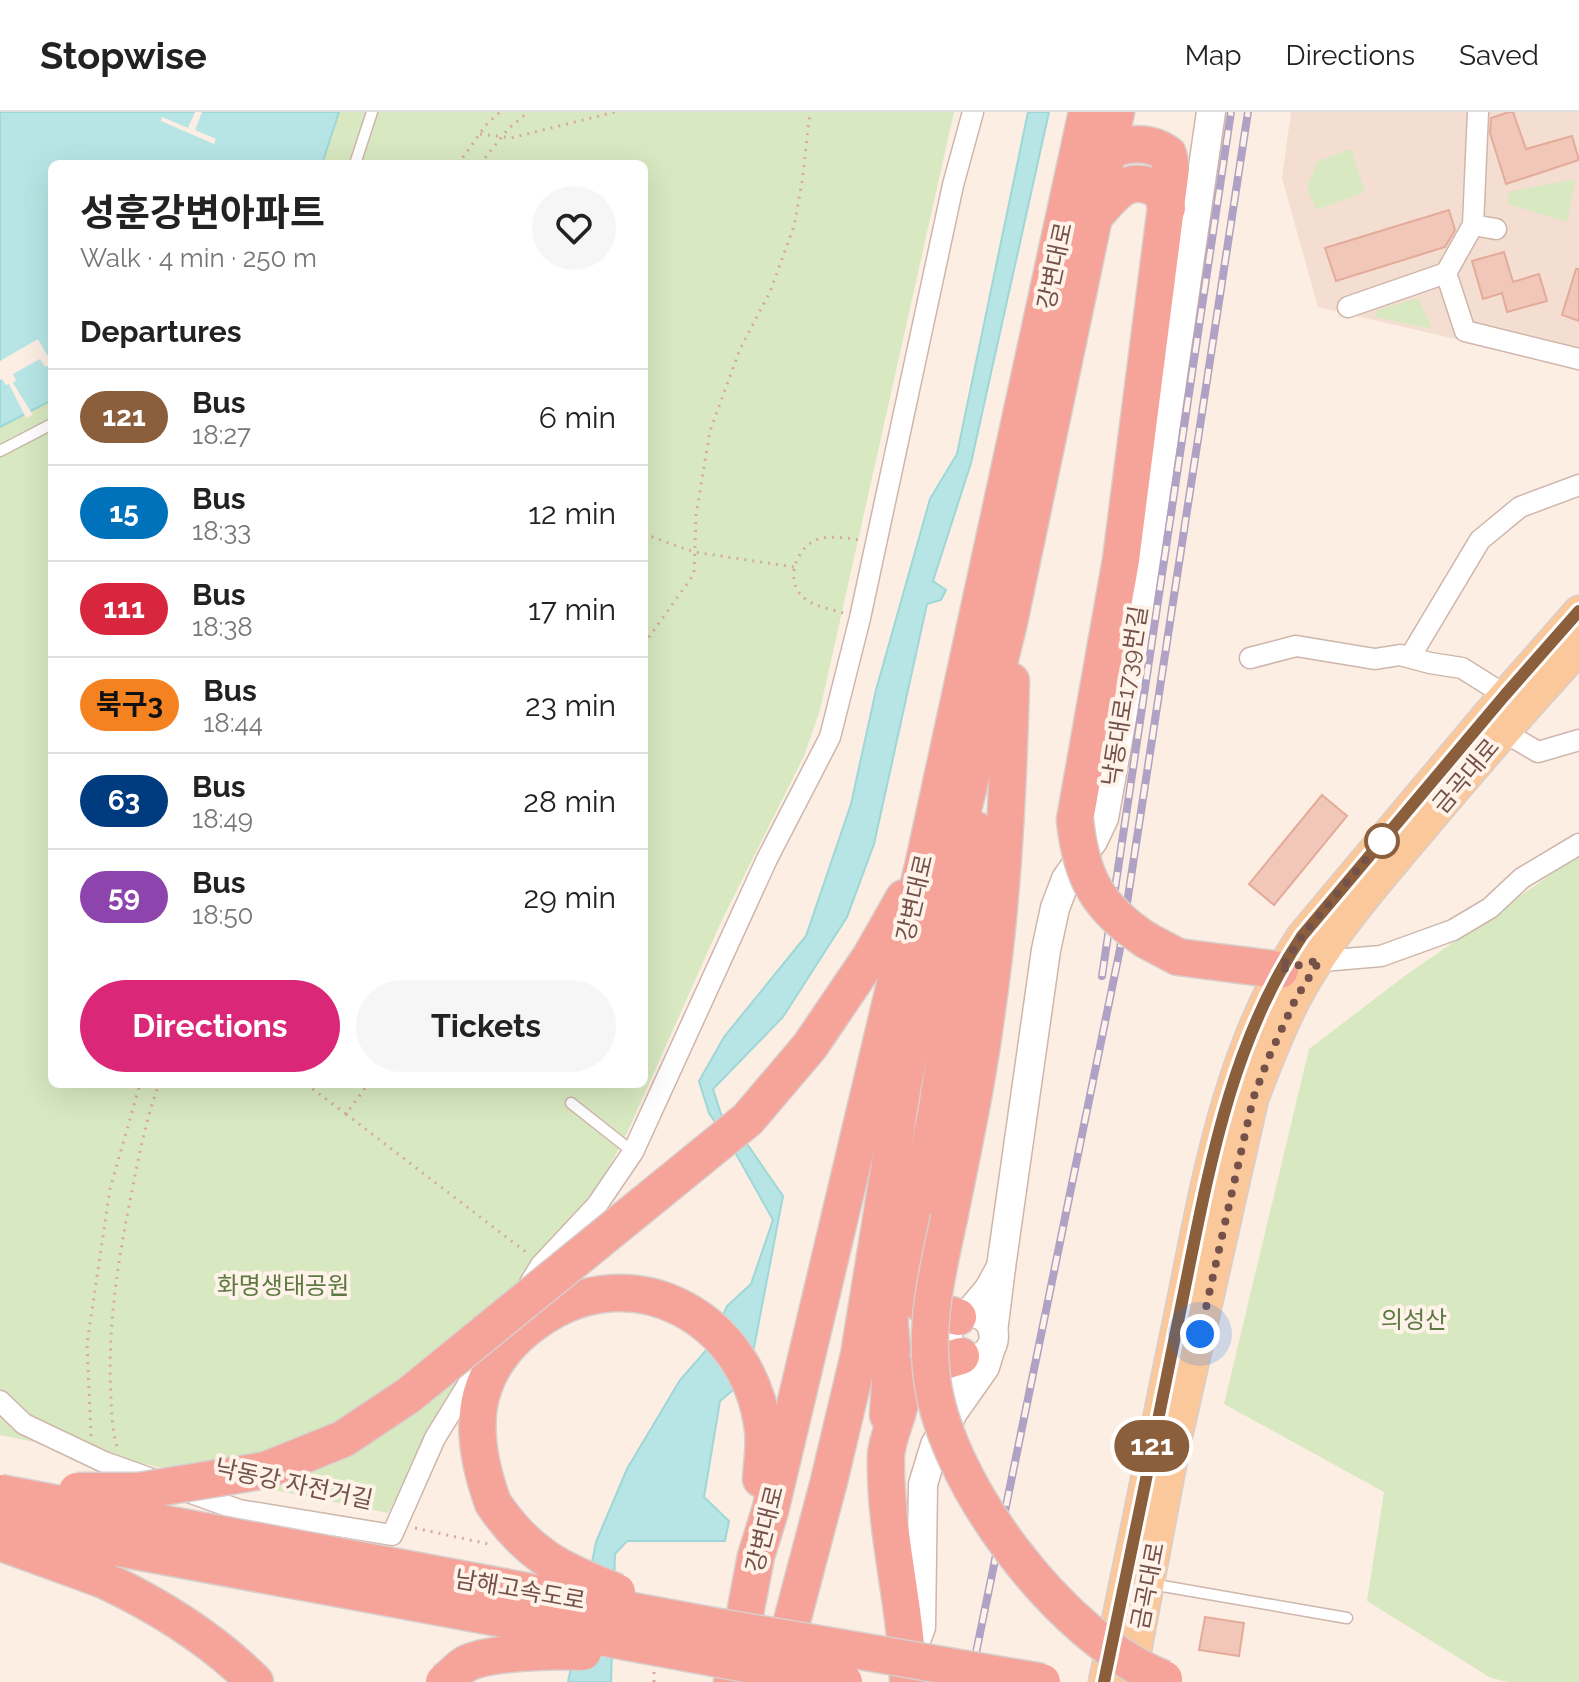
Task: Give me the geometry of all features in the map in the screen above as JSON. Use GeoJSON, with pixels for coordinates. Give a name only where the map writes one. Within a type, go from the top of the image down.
{"type":"FeatureCollection","features":[{"type":"Feature","properties":{"kind":"highway","name":"강변대로"},"geometry":{"type":"LineString","coordinates":[[720,1656],[770,1511],[924,862],[1087,112]]}},
{"type":"Feature","properties":{"kind":"highway","name":"강변대로"},"geometry":{"type":"LineString","coordinates":[[776,1682],[859,1355],[885,1189],[939,907],[1009,622],[1116,112]]}},
{"type":"Feature","properties":{"kind":"highway"},"geometry":{"type":"LineString","coordinates":[[1074,178],[1108,150],[1144,144],[1158,147],[1168,154],[1171,168],[1121,560],[1075,820],[1082,862],[1096,893],[1118,920],[1146,940],[1178,957],[1280,970]]}},
{"type":"Feature","properties":{"kind":"highway"},"geometry":{"type":"LineString","coordinates":[[1094,217],[1117,191],[1134,183],[1151,185],[1161,191],[1167,208]]}},
{"type":"Feature","properties":{"kind":"highway"},"geometry":{"type":"LineString","coordinates":[[1009,622],[1011,695],[999,913],[985,1023],[933,1294],[930,1353],[937,1400],[956,1456],[1003,1536],[1051,1597],[1098,1640],[1156,1681]]}},
{"type":"Feature","properties":{"kind":"highway"},"geometry":{"type":"LineString","coordinates":[[964,1315],[925,1307],[912,1297],[905,1284],[904,1269],[936,1115],[972,882],[977,821],[975,760]]}},
{"type":"Feature","properties":{"kind":"highway"},"geometry":{"type":"LineString","coordinates":[[0,1492],[139,1491],[266,1470],[343,1439],[409,1395],[748,1119],[810,1046],[871,956],[924,862]]}},
{"type":"Feature","properties":{"kind":"highway"},"geometry":{"type":"LineString","coordinates":[[885,1189],[887,1295],[892,1350],[886,1453],[893,1548],[911,1665]]}},
{"type":"Feature","properties":{"kind":"highway"},"geometry":{"type":"LineString","coordinates":[[720,1656],[532,1550],[511,1531],[493,1503],[482,1472],[478,1416],[481,1397],[498,1356],[534,1322],[583,1298],[604,1294],[632,1293],[679,1306],[701,1318],[721,1335],[739,1359],[763,1431],[756,1556]]}},
{"type":"Feature","properties":{"kind":"highway"},"geometry":{"type":"LineString","coordinates":[[886,1453],[901,1398],[909,1382],[932,1366],[977,1348]]}},
{"type":"Feature","properties":{"kind":"highway","name":"남해고속도로"},"geometry":{"type":"LineString","coordinates":[[0,1492],[844,1682]]}},
{"type":"Feature","properties":{"kind":"highway","name":"남해고속도로"},"geometry":{"type":"LineString","coordinates":[[0,1526],[720,1656],[1042,1682]]}},
{"type":"Feature","properties":{"kind":"highway"},"geometry":{"type":"LineString","coordinates":[[0,1542],[104,1580],[158,1606],[229,1658],[255,1682]]}},
{"type":"Feature","properties":{"kind":"highway"},"geometry":{"type":"LineString","coordinates":[[444,1682],[466,1664],[509,1654],[558,1650],[720,1656]]}},
{"type":"Feature","properties":{"kind":"main road","name":"금곡대로"},"geometry":{"type":"LineString","coordinates":[[1156,1681],[1137,1581],[1214,1145],[1257,1017],[1280,970],[1302,936],[1579,611]]}},
{"type":"Feature","properties":{"kind":"main road","name":"금곡대로"},"geometry":{"type":"LineString","coordinates":[[1104,1682],[1137,1581],[1174,1449],[1253,1099],[1296,998],[1379,880],[1579,649]]}},
{"type":"Feature","properties":{"kind":"street"},"geometry":{"type":"LineString","coordinates":[[0,1401],[24,1424],[90,1455],[239,1510],[392,1535],[435,1438],[541,1265],[597,1205],[633,1152],[767,859],[830,737],[860,618],[953,185],[973,112]]}},
{"type":"Feature","properties":{"kind":"street","name":"낙동대로1739번길"},"geometry":{"type":"LineString","coordinates":[[911,1665],[921,1627],[923,1484],[935,1445],[954,1411],[962,1382],[977,1348],[1001,1267],[1052,922],[1066,879],[1093,841],[1104,818],[1130,673],[1211,112]]}},
{"type":"Feature","properties":{"kind":"street"},"geometry":{"type":"LineString","coordinates":[[1348,307],[1446,273],[1473,225],[1478,112]]}},
{"type":"Feature","properties":{"kind":"street"},"geometry":{"type":"LineString","coordinates":[[1473,225],[1496,229]]}},
{"type":"Feature","properties":{"kind":"street"},"geometry":{"type":"LineString","coordinates":[[1446,273],[1465,331],[1579,359]]}},
{"type":"Feature","properties":{"kind":"street"},"geometry":{"type":"LineString","coordinates":[[1410,657],[1480,540],[1520,507],[1579,485]]}},
{"type":"Feature","properties":{"kind":"street"},"geometry":{"type":"LineString","coordinates":[[1250,658],[1296,646],[1366,658],[1400,655],[1462,668],[1505,695]]}},
{"type":"Feature","properties":{"kind":"street"},"geometry":{"type":"LineString","coordinates":[[1504,732],[1538,752],[1579,740]]}},
{"type":"Feature","properties":{"kind":"street"},"geometry":{"type":"LineString","coordinates":[[1280,970],[1320,960],[1381,956],[1453,930],[1490,908],[1522,878],[1579,844]]}},
{"type":"Feature","properties":{"kind":"street"},"geometry":{"type":"LineString","coordinates":[[964,1315],[986,1319],[977,1348],[953,1350],[948,1337],[951,1324],[989,1289],[1001,1267]]}},
{"type":"Feature","properties":{"kind":"lane"},"geometry":{"type":"LineString","coordinates":[[356,160],[372,112]]}},
{"type":"Feature","properties":{"kind":"lane"},"geometry":{"type":"LineString","coordinates":[[0,451],[48,426]]}},
{"type":"Feature","properties":{"kind":"lane"},"geometry":{"type":"LineString","coordinates":[[571,1103],[633,1152]]}},
{"type":"Feature","properties":{"kind":"lane"},"geometry":{"type":"LineString","coordinates":[[1137,1581],[1347,1618]]}},
{"type":"Feature","properties":{"kind":"path"},"geometry":{"type":"LineString","coordinates":[[461,160],[500,112]]}},
{"type":"Feature","properties":{"kind":"path"},"geometry":{"type":"LineString","coordinates":[[483,160],[528,112]]}},
{"type":"Feature","properties":{"kind":"path"},"geometry":{"type":"LineString","coordinates":[[480,134],[511,138],[615,112]]}},
{"type":"Feature","properties":{"kind":"path"},"geometry":{"type":"LineString","coordinates":[[648,638],[694,574],[696,515],[710,431],[740,349],[770,292],[794,226],[810,112]]}},
{"type":"Feature","properties":{"kind":"path"},"geometry":{"type":"LineString","coordinates":[[648,535],[694,552],[794,567]]}},
{"type":"Feature","properties":{"kind":"path"},"geometry":{"type":"LineString","coordinates":[[860,618],[804,599],[797,589],[794,567],[806,546],[820,538],[845,537],[875,543]]}},
{"type":"Feature","properties":{"kind":"path"},"geometry":{"type":"LineString","coordinates":[[90,1455],[87,1344],[110,1189],[139,1088]]}},
{"type":"Feature","properties":{"kind":"path"},"geometry":{"type":"LineString","coordinates":[[120,1451],[112,1420],[109,1364],[112,1311],[122,1238],[150,1108],[158,1088]]}},
{"type":"Feature","properties":{"kind":"path"},"geometry":{"type":"LineString","coordinates":[[311,1088],[541,1265]]}},
{"type":"Feature","properties":{"kind":"path"},"geometry":{"type":"LineString","coordinates":[[346,1114],[365,1088]]}},
{"type":"Feature","properties":{"kind":"path","name":"낙동강 자전거길"},"geometry":{"type":"LineString","coordinates":[[396,1524],[498,1547]]}},
{"type":"Feature","properties":{"kind":"shaded area"},"geometry":{"type":"Polygon","coordinates":[[[1291,112],[1579,112],[1579,368],[1318,307],[1282,178],[1291,112]]]}},
{"type":"Feature","properties":{"kind":"green space","name":"화명생태공원"},"geometry":{"type":"Polygon","coordinates":[[[339,112],[954,112],[820,710],[804,756],[721,922],[648,1086],[648,160],[323,160],[339,112]]]}},
{"type":"Feature","properties":{"kind":"green space"},"geometry":{"type":"Polygon","coordinates":[[[1351,149],[1365,192],[1316,210],[1307,187],[1318,161],[1351,149]]]}},
{"type":"Feature","properties":{"kind":"green space"},"geometry":{"type":"Polygon","coordinates":[[[1575,179],[1567,222],[1508,204],[1509,192],[1575,179]]]}},
{"type":"Feature","properties":{"kind":"green space"},"geometry":{"type":"Polygon","coordinates":[[[1418,298],[1432,329],[1375,317],[1378,310],[1418,298]]]}},
{"type":"Feature","properties":{"kind":"green space","name":"화명생태공원"},"geometry":{"type":"Polygon","coordinates":[[[48,402],[48,1088],[647,1088],[589,1205],[534,1256],[388,1513],[0,1435],[0,427],[48,402]]]}},
{"type":"Feature","properties":{"kind":"green space","name":"의성산"},"geometry":{"type":"Polygon","coordinates":[[[1579,855],[1579,1682],[1508,1682],[1491,1678],[1367,1601],[1384,1492],[1224,1404],[1309,1049],[1406,975],[1579,855]]]}},
{"type":"Feature","properties":{"kind":"water"},"geometry":{"type":"Polygon","coordinates":[[[0,112],[339,112],[323,160],[48,160],[48,402],[0,427],[0,112]]]}},
{"type":"Feature","properties":{"kind":"water"},"geometry":{"type":"Polygon","coordinates":[[[1028,112],[1049,112],[971,463],[933,581],[946,590],[941,600],[927,604],[874,844],[847,917],[783,1017],[713,1089],[722,1117],[747,1144],[783,1196],[752,1358],[739,1385],[720,1401],[704,1497],[729,1521],[725,1541],[627,1541],[615,1554],[611,1682],[568,1682],[596,1542],[627,1469],[680,1380],[709,1347],[727,1306],[751,1284],[773,1220],[709,1113],[699,1081],[724,1037],[806,936],[851,804],[876,690],[930,499],[957,454],[1028,112]]]}},
{"type":"Feature","properties":{"kind":"pier"},"geometry":{"type":"Polygon","coordinates":[[[195,112],[202,112],[195,130],[216,139],[214,144],[161,121],[162,117],[188,128],[195,112]]]}},
{"type":"Feature","properties":{"kind":"pier"},"geometry":{"type":"Polygon","coordinates":[[[38,339],[48,355],[48,366],[45,367],[40,359],[13,374],[16,380],[13,383],[33,415],[26,418],[9,384],[0,380],[0,361],[38,339]]]}},
{"type":"Feature","properties":{"kind":"building"},"geometry":{"type":"Polygon","coordinates":[[[1513,112],[1526,149],[1572,136],[1579,160],[1506,184],[1490,133],[1491,118],[1513,112]]]}},
{"type":"Feature","properties":{"kind":"building"},"geometry":{"type":"Polygon","coordinates":[[[1449,210],[1455,230],[1445,247],[1336,281],[1325,248],[1449,210]]]}},
{"type":"Feature","properties":{"kind":"building"},"geometry":{"type":"Polygon","coordinates":[[[1504,252],[1513,282],[1539,274],[1547,301],[1507,312],[1502,293],[1483,299],[1472,261],[1504,252]]]}},
{"type":"Feature","properties":{"kind":"building"},"geometry":{"type":"Polygon","coordinates":[[[1576,269],[1579,269],[1579,321],[1562,315],[1576,269]]]}},
{"type":"Feature","properties":{"kind":"building"},"geometry":{"type":"Polygon","coordinates":[[[1322,795],[1347,816],[1274,905],[1249,884],[1322,795]]]}},
{"type":"Feature","properties":{"kind":"building"},"geometry":{"type":"Polygon","coordinates":[[[1205,1617],[1244,1623],[1239,1656],[1199,1650],[1205,1617]]]}},
{"type":"Feature","properties":{"kind":"railway"},"geometry":{"type":"LineString","coordinates":[[1102,976],[1231,112]]}},
{"type":"Feature","properties":{"kind":"railway"},"geometry":{"type":"LineString","coordinates":[[970,1682],[1120,949],[1248,112]]}},
{"type":"Feature","properties":{"kind":"bus line","name":"121"},"geometry":{"type":"LineString","coordinates":[[1104,1682],[1214,1145],[1257,1017],[1280,970],[1302,936],[1579,611]]}},
{"type":"Feature","properties":{"kind":"route"},"geometry":{"type":"LineString","coordinates":[[1200,1334],[1253,1099],[1296,998],[1320,960],[1280,970],[1302,936],[1382,841]]}}]}
